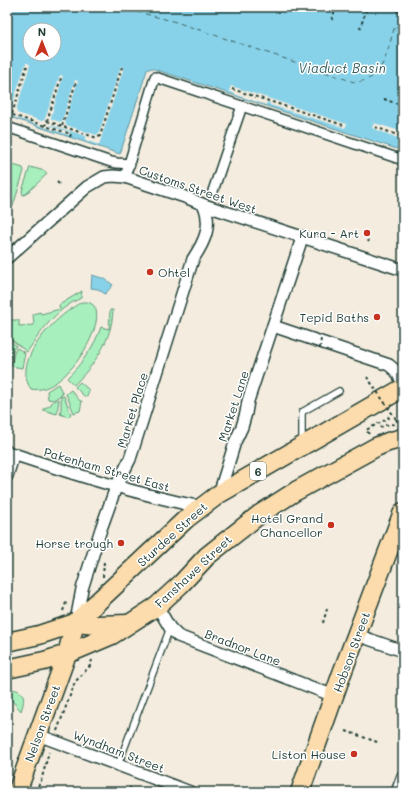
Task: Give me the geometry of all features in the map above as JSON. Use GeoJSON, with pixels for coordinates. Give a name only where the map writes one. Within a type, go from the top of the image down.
{"type":"FeatureCollection","features":[{"type":"Feature","properties":{"kind":"main road","name":"Sturdee Street"},"geometry":{"type":"LineString","coordinates":[[76,623],[186,519],[219,494],[403,388]]}},
{"type":"Feature","properties":{"kind":"main road","name":"Fanshawe Street"},"geometry":{"type":"LineString","coordinates":[[7,669],[44,661],[67,654],[112,635],[156,606],[181,584],[207,556],[260,514],[296,491],[376,447],[388,442],[401,430]]}},
{"type":"Feature","properties":{"kind":"main road","name":"Hobson Street"},"geometry":{"type":"LineString","coordinates":[[300,792],[334,696],[403,512]]}},
{"type":"Feature","properties":{"kind":"main road","name":"Fanshawe Street"},"geometry":{"type":"LineString","coordinates":[[7,642],[32,637],[76,623],[97,625],[129,623]]}},
{"type":"Feature","properties":{"kind":"main road","name":"Nelson Street"},"geometry":{"type":"LineString","coordinates":[[18,792],[67,654],[76,623]]}},
{"type":"Feature","properties":{"kind":"street"},"geometry":{"type":"LineString","coordinates":[[125,177],[155,77],[403,160]]}},
{"type":"Feature","properties":{"kind":"street"},"geometry":{"type":"LineString","coordinates":[[213,191],[242,106]]}},
{"type":"Feature","properties":{"kind":"street"},"geometry":{"type":"LineString","coordinates":[[7,127],[117,164],[130,164]]}},
{"type":"Feature","properties":{"kind":"street","name":"Customs Street West"},"geometry":{"type":"LineString","coordinates":[[7,258],[90,184],[104,177],[113,176],[125,177],[185,196],[204,205],[403,270]]}},
{"type":"Feature","properties":{"kind":"street","name":"Market Place"},"geometry":{"type":"LineString","coordinates":[[76,623],[82,588],[101,529],[116,487],[130,459],[193,259],[201,248],[208,221],[204,205]]}},
{"type":"Feature","properties":{"kind":"street","name":"Market Lane"},"geometry":{"type":"LineString","coordinates":[[219,494],[235,442],[242,427],[248,401],[302,238]]}},
{"type":"Feature","properties":{"kind":"street"},"geometry":{"type":"LineString","coordinates":[[273,326],[389,365],[395,370],[403,383]]}},
{"type":"Feature","properties":{"kind":"street"},"geometry":{"type":"LineString","coordinates":[[7,476],[10,453]]}},
{"type":"Feature","properties":{"kind":"street","name":"Pakenham Street East"},"geometry":{"type":"LineString","coordinates":[[10,453],[116,487],[164,500],[201,507]]}},
{"type":"Feature","properties":{"kind":"street","name":"Bradnor Lane"},"geometry":{"type":"LineString","coordinates":[[156,606],[170,628],[178,636],[334,696]]}},
{"type":"Feature","properties":{"kind":"street"},"geometry":{"type":"LineString","coordinates":[[357,635],[403,651]]}},
{"type":"Feature","properties":{"kind":"street","name":"Wyndham Street"},"geometry":{"type":"LineString","coordinates":[[38,735],[190,792]]}},
{"type":"Feature","properties":{"kind":"street"},"geometry":{"type":"LineString","coordinates":[[397,792],[403,776]]}},
{"type":"Feature","properties":{"kind":"lane"},"geometry":{"type":"LineString","coordinates":[[302,446],[302,412],[339,391]]}},
{"type":"Feature","properties":{"kind":"lane"},"geometry":{"type":"LineString","coordinates":[[118,765],[170,628]]}},
{"type":"Feature","properties":{"kind":"path"},"geometry":{"type":"LineString","coordinates":[[332,20],[336,7]]}},
{"type":"Feature","properties":{"kind":"path"},"geometry":{"type":"LineString","coordinates":[[360,29],[367,7]]}},
{"type":"Feature","properties":{"kind":"path"},"geometry":{"type":"LineString","coordinates":[[385,7],[403,13]]}},
{"type":"Feature","properties":{"kind":"path"},"geometry":{"type":"LineString","coordinates":[[401,43],[403,38]]}},
{"type":"Feature","properties":{"kind":"path"},"geometry":{"type":"LineString","coordinates":[[12,114],[27,66]]}},
{"type":"Feature","properties":{"kind":"path"},"geometry":{"type":"LineString","coordinates":[[47,121],[97,138],[100,136],[122,67]]}},
{"type":"Feature","properties":{"kind":"path"},"geometry":{"type":"LineString","coordinates":[[45,126],[61,78]]}},
{"type":"Feature","properties":{"kind":"path"},"geometry":{"type":"LineString","coordinates":[[62,126],[76,82]]}},
{"type":"Feature","properties":{"kind":"path"},"geometry":{"type":"LineString","coordinates":[[232,89],[343,125]]}},
{"type":"Feature","properties":{"kind":"path"},"geometry":{"type":"LineString","coordinates":[[384,99],[403,106]]}},
{"type":"Feature","properties":{"kind":"path"},"geometry":{"type":"LineString","coordinates":[[7,113],[70,135]]}},
{"type":"Feature","properties":{"kind":"path"},"geometry":{"type":"LineString","coordinates":[[375,127],[403,137]]}},
{"type":"Feature","properties":{"kind":"path"},"geometry":{"type":"LineString","coordinates":[[57,182],[60,185]]}},
{"type":"Feature","properties":{"kind":"path"},"geometry":{"type":"LineString","coordinates":[[320,348],[321,338]]}},
{"type":"Feature","properties":{"kind":"path"},"geometry":{"type":"LineString","coordinates":[[367,377],[396,419],[401,430]]}},
{"type":"Feature","properties":{"kind":"path"},"geometry":{"type":"LineString","coordinates":[[368,434],[366,430],[389,418],[387,416]]}},
{"type":"Feature","properties":{"kind":"path"},"geometry":{"type":"LineString","coordinates":[[58,629],[69,594]]}},
{"type":"Feature","properties":{"kind":"path"},"geometry":{"type":"LineString","coordinates":[[323,623],[327,610]]}},
{"type":"Feature","properties":{"kind":"path"},"geometry":{"type":"LineString","coordinates":[[56,734],[76,682],[90,666],[92,660]]}},
{"type":"Feature","properties":{"kind":"path"},"geometry":{"type":"LineString","coordinates":[[346,731],[380,743]]}},
{"type":"Feature","properties":{"kind":"path"},"geometry":{"type":"LineString","coordinates":[[36,792],[50,750]]}},
{"type":"Feature","properties":{"kind":"green space"},"geometry":{"type":"Polygon","coordinates":[[[7,163],[23,168],[24,171],[13,206],[7,212],[7,163]]]}},
{"type":"Feature","properties":{"kind":"green space"},"geometry":{"type":"Polygon","coordinates":[[[30,167],[45,171],[47,174],[26,194],[23,195],[22,191],[30,167]]]}},
{"type":"Feature","properties":{"kind":"green space"},"geometry":{"type":"Polygon","coordinates":[[[82,291],[81,298],[64,308],[50,321],[27,352],[8,337],[9,320],[19,320],[19,326],[34,325],[33,314],[40,312],[41,314],[60,309],[59,305],[82,291]]]}},
{"type":"Feature","properties":{"kind":"green space"},"geometry":{"type":"Polygon","coordinates":[[[82,302],[93,305],[97,315],[94,330],[86,347],[75,364],[61,379],[46,388],[31,389],[26,377],[27,365],[32,352],[50,327],[72,308],[82,302]]]}},
{"type":"Feature","properties":{"kind":"green space"},"geometry":{"type":"Polygon","coordinates":[[[110,310],[113,310],[112,321],[106,341],[89,369],[74,385],[67,378],[78,367],[87,354],[101,327],[109,329],[110,310]]]}},
{"type":"Feature","properties":{"kind":"green space"},"geometry":{"type":"Polygon","coordinates":[[[8,339],[16,346],[12,352],[9,366],[7,366],[8,339]]]}},
{"type":"Feature","properties":{"kind":"green space"},"geometry":{"type":"Polygon","coordinates":[[[17,348],[25,353],[22,368],[11,366],[14,353],[17,348]]]}},
{"type":"Feature","properties":{"kind":"green space"},"geometry":{"type":"Polygon","coordinates":[[[80,382],[89,390],[87,397],[75,387],[80,382]]]}},
{"type":"Feature","properties":{"kind":"green space"},"geometry":{"type":"Polygon","coordinates":[[[58,384],[63,394],[53,400],[48,399],[47,391],[58,384]]]}},
{"type":"Feature","properties":{"kind":"green space"},"geometry":{"type":"Polygon","coordinates":[[[71,390],[80,401],[82,401],[80,411],[74,413],[66,394],[71,390]]]}},
{"type":"Feature","properties":{"kind":"green space"},"geometry":{"type":"Polygon","coordinates":[[[64,396],[71,414],[68,417],[60,414],[61,397],[64,396]]]}},
{"type":"Feature","properties":{"kind":"green space"},"geometry":{"type":"Polygon","coordinates":[[[59,399],[57,414],[43,410],[44,408],[50,406],[52,402],[59,399]]]}},
{"type":"Feature","properties":{"kind":"green space"},"geometry":{"type":"Polygon","coordinates":[[[7,690],[17,690],[22,694],[24,700],[21,711],[7,695],[7,690]]]}},
{"type":"Feature","properties":{"kind":"water","name":"Viaduct Basin"},"geometry":{"type":"Polygon","coordinates":[[[7,7],[396,7],[403,9],[403,151],[151,68],[147,70],[120,154],[7,116],[7,7]]]}},
{"type":"Feature","properties":{"kind":"water"},"geometry":{"type":"Polygon","coordinates":[[[92,275],[105,279],[113,285],[105,294],[98,289],[91,288],[92,275]]]}},
{"type":"Feature","properties":{"kind":"pier"},"geometry":{"type":"Polygon","coordinates":[[[26,63],[30,65],[16,110],[17,113],[42,121],[45,119],[60,75],[63,76],[51,119],[60,122],[62,121],[75,80],[78,81],[65,121],[66,125],[96,135],[99,133],[121,66],[124,67],[99,145],[85,140],[86,136],[51,125],[50,126],[70,132],[69,135],[7,115],[7,110],[11,108],[26,63]]]}},
{"type":"Feature","properties":{"kind":"pier"},"geometry":{"type":"Polygon","coordinates":[[[231,86],[347,124],[345,128],[270,105],[270,103],[267,102],[266,105],[229,91],[231,86]]]}},
{"type":"Feature","properties":{"kind":"pier"},"geometry":{"type":"Polygon","coordinates":[[[374,123],[403,132],[403,140],[372,128],[374,123]]]}},
{"type":"Feature","properties":{"kind":"ferry route"},"geometry":{"type":"LineString","coordinates":[[119,7],[176,22],[354,82],[364,81],[378,70],[387,54],[395,26],[403,29]]}},
{"type":"Feature","properties":{"kind":"place","name":"Kura - Art"},"geometry":{"type":"Point","coordinates":[367,233]}},
{"type":"Feature","properties":{"kind":"place","name":"Ohtel"},"geometry":{"type":"Point","coordinates":[150,272]}},
{"type":"Feature","properties":{"kind":"place","name":"Tepid Baths"},"geometry":{"type":"Point","coordinates":[377,317]}},
{"type":"Feature","properties":{"kind":"place","name":"Hotel Grand Chancellor"},"geometry":{"type":"Point","coordinates":[331,525]}},
{"type":"Feature","properties":{"kind":"place","name":"Horse trough"},"geometry":{"type":"Point","coordinates":[121,543]}},
{"type":"Feature","properties":{"kind":"place","name":"Liston House"},"geometry":{"type":"Point","coordinates":[354,754]}}]}
